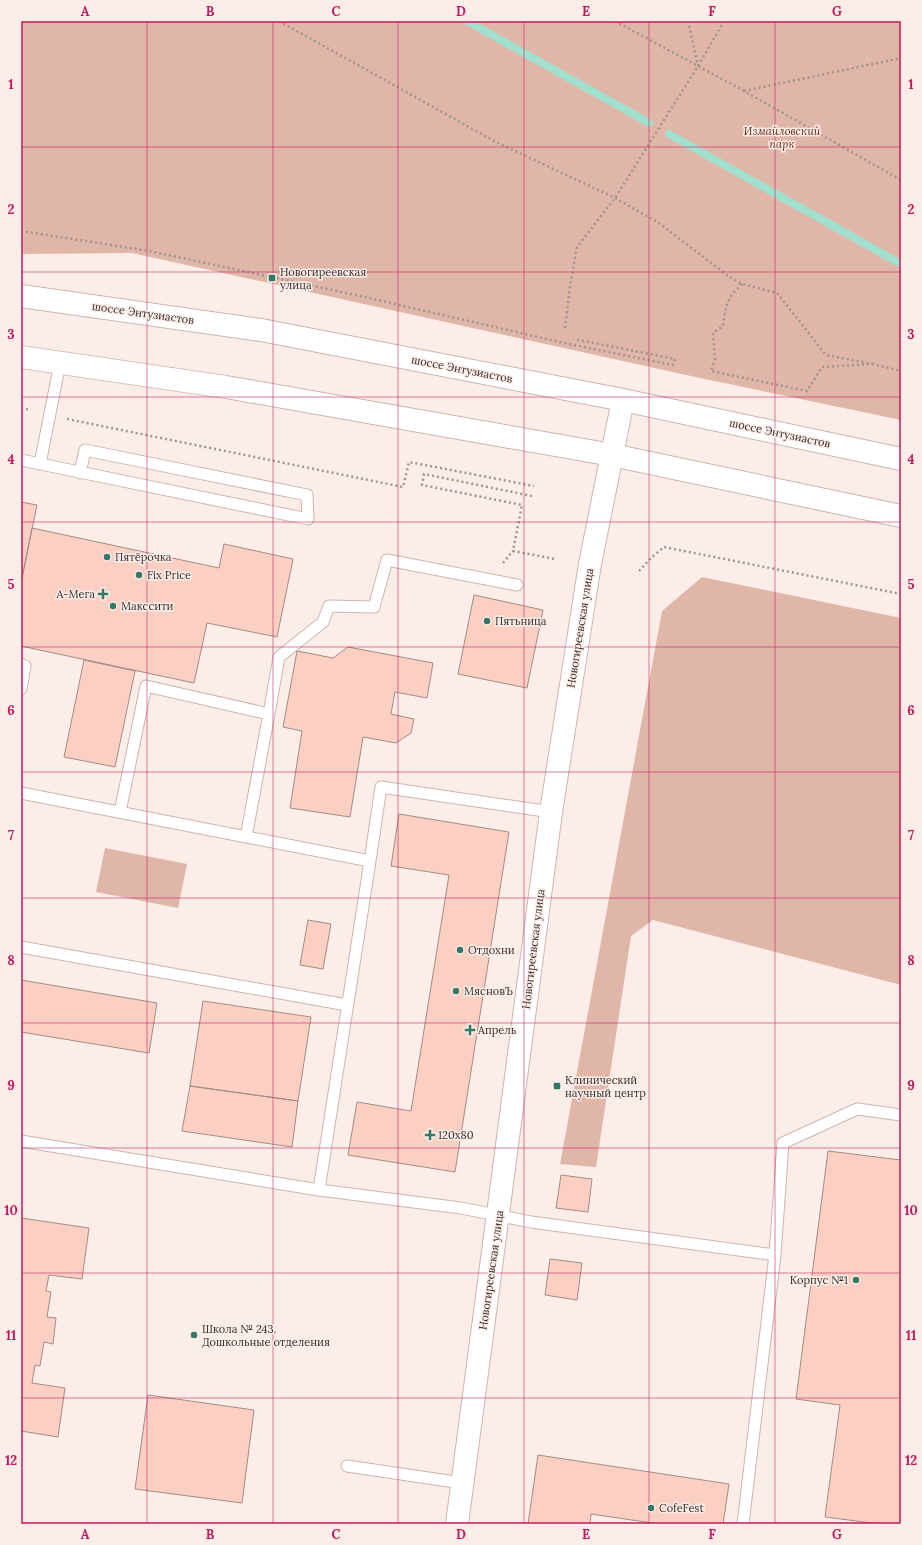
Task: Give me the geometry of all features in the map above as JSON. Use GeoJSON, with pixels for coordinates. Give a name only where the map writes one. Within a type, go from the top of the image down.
{"type":"FeatureCollection","features":[{"type":"Feature","properties":{"kind":"main road","name":"шоссе Энтузиастов"},"geometry":{"type":"LineString","coordinates":[[21,296],[261,330],[623,400],[901,459]]}},
{"type":"Feature","properties":{"kind":"main road"},"geometry":{"type":"LineString","coordinates":[[21,357],[226,387],[612,455],[901,516]]}},
{"type":"Feature","properties":{"kind":"main road","name":"Новогиреевская улица"},"geometry":{"type":"LineString","coordinates":[[457,1524],[551,812],[590,564],[623,400]]}},
{"type":"Feature","properties":{"kind":"lane"},"geometry":{"type":"LineString","coordinates":[[40,464],[60,363]]}},
{"type":"Feature","properties":{"kind":"lane"},"geometry":{"type":"LineString","coordinates":[[21,460],[80,473],[308,519],[307,495],[85,450],[80,473]]}},
{"type":"Feature","properties":{"kind":"lane"},"geometry":{"type":"LineString","coordinates":[[246,837],[279,657],[323,622],[329,606],[374,607],[388,560],[517,585]]}},
{"type":"Feature","properties":{"kind":"lane"},"geometry":{"type":"LineString","coordinates":[[21,664],[26,666],[21,689]]}},
{"type":"Feature","properties":{"kind":"lane"},"geometry":{"type":"LineString","coordinates":[[120,812],[146,686],[269,714]]}},
{"type":"Feature","properties":{"kind":"lane"},"geometry":{"type":"LineString","coordinates":[[319,1190],[381,787],[551,812]]}},
{"type":"Feature","properties":{"kind":"lane"},"geometry":{"type":"LineString","coordinates":[[21,793],[370,861]]}},
{"type":"Feature","properties":{"kind":"lane"},"geometry":{"type":"LineString","coordinates":[[21,947],[347,1005]]}},
{"type":"Feature","properties":{"kind":"lane"},"geometry":{"type":"LineString","coordinates":[[743,1524],[775,1255],[784,1143],[857,1109],[901,1115]]}},
{"type":"Feature","properties":{"kind":"lane"},"geometry":{"type":"LineString","coordinates":[[21,1142],[319,1190],[460,1208],[498,1214],[531,1222],[775,1255]]}},
{"type":"Feature","properties":{"kind":"lane"},"geometry":{"type":"LineString","coordinates":[[347,1466],[462,1483]]}},
{"type":"Feature","properties":{"kind":"path"},"geometry":{"type":"LineString","coordinates":[[279,21],[494,141],[615,198],[659,223],[728,276],[742,284],[777,293],[826,355],[901,371]]}},
{"type":"Feature","properties":{"kind":"path"},"geometry":{"type":"LineString","coordinates":[[615,21],[744,91],[901,180]]}},
{"type":"Feature","properties":{"kind":"path"},"geometry":{"type":"LineString","coordinates":[[688,21],[698,66]]}},
{"type":"Feature","properties":{"kind":"path"},"geometry":{"type":"LineString","coordinates":[[565,328],[570,286],[577,247],[615,198],[698,66],[724,21]]}},
{"type":"Feature","properties":{"kind":"path"},"geometry":{"type":"LineString","coordinates":[[744,91],[901,58]]}},
{"type":"Feature","properties":{"kind":"path"},"geometry":{"type":"LineString","coordinates":[[21,232],[149,251],[365,297],[564,344],[666,364],[673,365],[675,359],[574,339]]}},
{"type":"Feature","properties":{"kind":"path"},"geometry":{"type":"LineString","coordinates":[[742,284],[731,295],[726,306],[723,326],[713,333],[715,360],[711,371],[807,392],[822,368],[873,364]]}},
{"type":"Feature","properties":{"kind":"path"},"geometry":{"type":"LineString","coordinates":[[78,421],[403,487],[409,462],[534,486]]}},
{"type":"Feature","properties":{"kind":"path"},"geometry":{"type":"LineString","coordinates":[[532,496],[424,474],[422,485],[522,505],[513,551],[555,559]]}},
{"type":"Feature","properties":{"kind":"path"},"geometry":{"type":"LineString","coordinates":[[640,571],[650,558],[664,547],[901,594]]}},
{"type":"Feature","properties":{"kind":"green space","name":"Измайловский парк"},"geometry":{"type":"Polygon","coordinates":[[[21,21],[901,21],[901,420],[700,378],[132,253],[21,254],[21,21]]]}},
{"type":"Feature","properties":{"kind":"green space"},"geometry":{"type":"Polygon","coordinates":[[[702,577],[901,618],[901,985],[653,920],[631,936],[596,1167],[560,1164],[662,611],[702,577]]]}},
{"type":"Feature","properties":{"kind":"green space"},"geometry":{"type":"Polygon","coordinates":[[[105,848],[187,864],[178,908],[96,892],[105,848]]]}},
{"type":"Feature","properties":{"kind":"building"},"geometry":{"type":"Polygon","coordinates":[[[21,502],[37,505],[21,583],[21,502]]]}},
{"type":"Feature","properties":{"kind":"building"},"geometry":{"type":"Polygon","coordinates":[[[32,528],[219,568],[224,544],[293,559],[277,637],[207,623],[194,683],[21,646],[21,583],[32,528]]]}},
{"type":"Feature","properties":{"kind":"building"},"geometry":{"type":"Polygon","coordinates":[[[474,595],[543,610],[527,688],[458,674],[474,595]]]}},
{"type":"Feature","properties":{"kind":"building"},"geometry":{"type":"Polygon","coordinates":[[[348,647],[433,663],[427,698],[395,692],[391,714],[414,719],[411,733],[396,743],[363,737],[350,817],[290,808],[302,731],[283,727],[297,651],[333,658],[348,647]]]}},
{"type":"Feature","properties":{"kind":"building"},"geometry":{"type":"Polygon","coordinates":[[[84,660],[135,671],[115,767],[64,757],[84,660]]]}},
{"type":"Feature","properties":{"kind":"building"},"geometry":{"type":"Polygon","coordinates":[[[399,814],[509,832],[455,1172],[348,1155],[357,1102],[411,1111],[449,875],[391,866],[399,814]]]}},
{"type":"Feature","properties":{"kind":"building"},"geometry":{"type":"Polygon","coordinates":[[[308,920],[331,924],[323,969],[300,965],[308,920]]]}},
{"type":"Feature","properties":{"kind":"building"},"geometry":{"type":"Polygon","coordinates":[[[21,980],[157,1003],[149,1053],[21,1032],[21,980]]]}},
{"type":"Feature","properties":{"kind":"building"},"geometry":{"type":"Polygon","coordinates":[[[203,1001],[311,1017],[298,1101],[190,1086],[203,1001]]]}},
{"type":"Feature","properties":{"kind":"building"},"geometry":{"type":"Polygon","coordinates":[[[190,1086],[298,1101],[292,1147],[182,1131],[190,1086]]]}},
{"type":"Feature","properties":{"kind":"building","name":"Корпус №1"},"geometry":{"type":"Polygon","coordinates":[[[828,1151],[901,1160],[901,1524],[880,1524],[825,1517],[840,1405],[796,1399],[828,1151]]]}},
{"type":"Feature","properties":{"kind":"building"},"geometry":{"type":"Polygon","coordinates":[[[561,1175],[592,1179],[588,1212],[556,1208],[561,1175]]]}},
{"type":"Feature","properties":{"kind":"building"},"geometry":{"type":"Polygon","coordinates":[[[21,1218],[89,1228],[82,1279],[49,1275],[46,1291],[51,1292],[47,1317],[56,1318],[53,1344],[44,1342],[40,1366],[35,1365],[32,1383],[65,1388],[58,1437],[21,1431],[21,1218]]]}},
{"type":"Feature","properties":{"kind":"building"},"geometry":{"type":"Polygon","coordinates":[[[550,1259],[582,1263],[577,1300],[545,1295],[550,1259]]]}},
{"type":"Feature","properties":{"kind":"building"},"geometry":{"type":"Polygon","coordinates":[[[148,1395],[254,1410],[242,1503],[135,1489],[148,1395]]]}},
{"type":"Feature","properties":{"kind":"building"},"geometry":{"type":"Polygon","coordinates":[[[538,1455],[729,1484],[723,1524],[659,1524],[591,1514],[590,1524],[528,1524],[538,1455]]]}},
{"type":"Feature","properties":{"kind":"waterway"},"geometry":{"type":"LineString","coordinates":[[467,21],[649,123]]}},
{"type":"Feature","properties":{"kind":"waterway"},"geometry":{"type":"LineString","coordinates":[[669,134],[901,264]]}},
{"type":"Feature","properties":{"kind":"place","name":"Новогиреевская улица"},"geometry":{"type":"Point","coordinates":[272,278]}},
{"type":"Feature","properties":{"kind":"place","name":"Пятёрочка"},"geometry":{"type":"Point","coordinates":[107,557]}},
{"type":"Feature","properties":{"kind":"place","name":"Fix Price"},"geometry":{"type":"Point","coordinates":[139,575]}},
{"type":"Feature","properties":{"kind":"place","name":"А-Мега"},"geometry":{"type":"Point","coordinates":[103,594]}},
{"type":"Feature","properties":{"kind":"place","name":"Макссити"},"geometry":{"type":"Point","coordinates":[113,606]}},
{"type":"Feature","properties":{"kind":"place","name":"Пятьница"},"geometry":{"type":"Point","coordinates":[487,621]}},
{"type":"Feature","properties":{"kind":"place","name":"Отдохни"},"geometry":{"type":"Point","coordinates":[460,950]}},
{"type":"Feature","properties":{"kind":"place","name":"МясновЪ"},"geometry":{"type":"Point","coordinates":[456,991]}},
{"type":"Feature","properties":{"kind":"place","name":"Апрель"},"geometry":{"type":"Point","coordinates":[470,1030]}},
{"type":"Feature","properties":{"kind":"place","name":"Клинический научный центр"},"geometry":{"type":"Point","coordinates":[557,1086]}},
{"type":"Feature","properties":{"kind":"place","name":"120x80"},"geometry":{"type":"Point","coordinates":[430,1135]}},
{"type":"Feature","properties":{"kind":"place","name":"Корпус №1"},"geometry":{"type":"Point","coordinates":[856,1280]}},
{"type":"Feature","properties":{"kind":"place","name":"Школа № 243. Дошкольные отделения"},"geometry":{"type":"Point","coordinates":[194,1335]}},
{"type":"Feature","properties":{"kind":"place","name":"CofeFest"},"geometry":{"type":"Point","coordinates":[651,1508]}}]}
